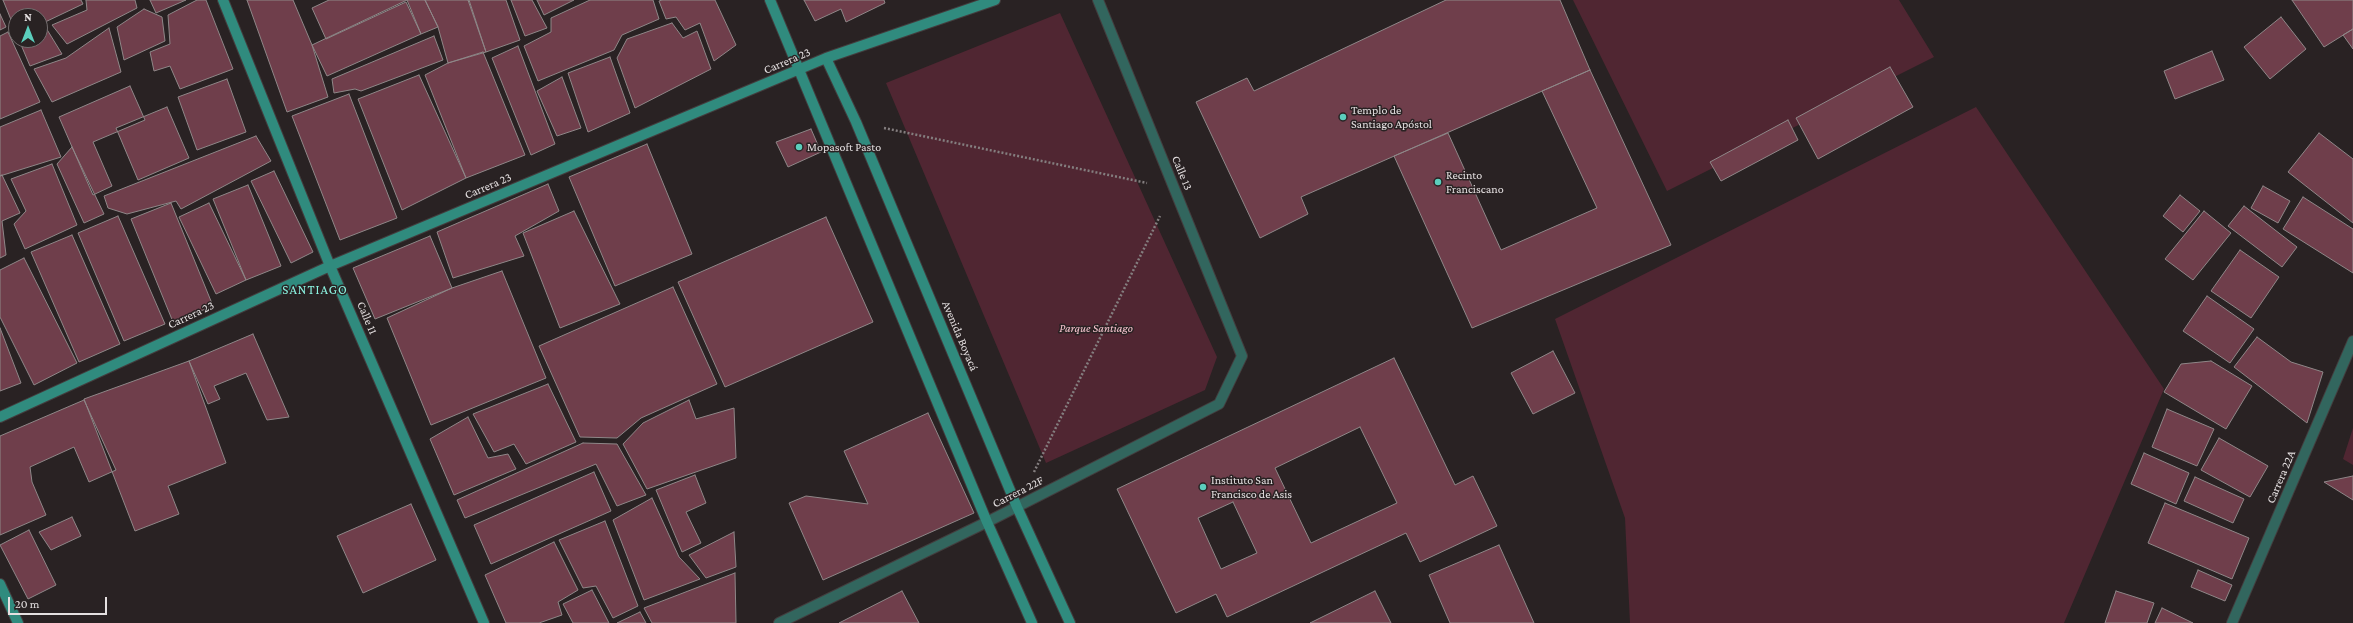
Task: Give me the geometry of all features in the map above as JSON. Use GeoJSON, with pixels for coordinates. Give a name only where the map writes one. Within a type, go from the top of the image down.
{"type":"FeatureCollection","features":[{"type":"Feature","properties":{"kind":"street","name":"Calle 11"},"geometry":{"type":"LineString","coordinates":[[223,0],[330,266],[484,623]]}},
{"type":"Feature","properties":{"kind":"street"},"geometry":{"type":"LineString","coordinates":[[770,0],[798,71],[987,522],[1032,623]]}},
{"type":"Feature","properties":{"kind":"street","name":"Carrera 23"},"geometry":{"type":"LineString","coordinates":[[0,417],[330,266],[826,58],[995,0]]}},
{"type":"Feature","properties":{"kind":"street","name":"Calle 13"},"geometry":{"type":"LineString","coordinates":[[1098,0],[1242,356]]}},
{"type":"Feature","properties":{"kind":"street","name":"Avenida Boyacá"},"geometry":{"type":"LineString","coordinates":[[826,58],[856,122],[1017,507],[1070,623]]}},
{"type":"Feature","properties":{"kind":"street","name":"Carrera 22A"},"geometry":{"type":"LineString","coordinates":[[2232,623],[2353,341]]}},
{"type":"Feature","properties":{"kind":"street","name":"Carrera 22F"},"geometry":{"type":"LineString","coordinates":[[779,623],[987,522],[1220,404],[1242,356]]}},
{"type":"Feature","properties":{"kind":"street"},"geometry":{"type":"LineString","coordinates":[[0,584],[18,623]]}},
{"type":"Feature","properties":{"kind":"path"},"geometry":{"type":"LineString","coordinates":[[856,122],[1174,188],[1017,507]]}},
{"type":"Feature","properties":{"kind":"green space"},"geometry":{"type":"Polygon","coordinates":[[[1573,0],[1899,0],[1934,57],[1667,191],[1573,0]]]}},
{"type":"Feature","properties":{"kind":"green space","name":"Parque Santiago"},"geometry":{"type":"Polygon","coordinates":[[[1060,13],[1217,357],[1205,390],[1046,463],[886,83],[1060,13]]]}},
{"type":"Feature","properties":{"kind":"green space"},"geometry":{"type":"Polygon","coordinates":[[[1976,107],[2164,389],[2064,623],[1630,623],[1625,518],[1555,319],[1976,107]]]}},
{"type":"Feature","properties":{"kind":"green space"},"geometry":{"type":"Polygon","coordinates":[[[2353,428],[2353,465],[2343,459],[2353,428]]]}},
{"type":"Feature","properties":{"kind":"building"},"geometry":{"type":"Polygon","coordinates":[[[3,0],[81,0],[83,4],[48,21],[48,8],[8,8],[8,12],[3,0]]]}},
{"type":"Feature","properties":{"kind":"building"},"geometry":{"type":"Polygon","coordinates":[[[86,0],[135,0],[137,8],[67,44],[52,25],[87,10],[86,0]]]}},
{"type":"Feature","properties":{"kind":"building"},"geometry":{"type":"Polygon","coordinates":[[[150,0],[186,0],[156,13],[150,0]]]}},
{"type":"Feature","properties":{"kind":"building"},"geometry":{"type":"Polygon","coordinates":[[[197,0],[206,0],[233,69],[180,89],[170,66],[154,71],[150,52],[170,44],[168,15],[197,0]]]}},
{"type":"Feature","properties":{"kind":"building"},"geometry":{"type":"Polygon","coordinates":[[[247,0],[293,0],[312,45],[328,97],[287,112],[247,0]]]}},
{"type":"Feature","properties":{"kind":"building"},"geometry":{"type":"Polygon","coordinates":[[[329,0],[425,0],[438,27],[421,34],[406,2],[326,39],[312,8],[329,0]]]}},
{"type":"Feature","properties":{"kind":"building"},"geometry":{"type":"Polygon","coordinates":[[[407,0],[421,34],[327,76],[312,45],[407,0]]]}},
{"type":"Feature","properties":{"kind":"building"},"geometry":{"type":"Polygon","coordinates":[[[425,0],[469,0],[486,52],[448,63],[438,27],[425,0]]]}},
{"type":"Feature","properties":{"kind":"building"},"geometry":{"type":"Polygon","coordinates":[[[468,0],[506,0],[520,40],[486,52],[468,0]]]}},
{"type":"Feature","properties":{"kind":"building"},"geometry":{"type":"Polygon","coordinates":[[[511,0],[532,0],[547,28],[525,36],[511,0]]]}},
{"type":"Feature","properties":{"kind":"building"},"geometry":{"type":"Polygon","coordinates":[[[537,0],[574,0],[544,15],[537,0]]]}},
{"type":"Feature","properties":{"kind":"building"},"geometry":{"type":"Polygon","coordinates":[[[590,0],[653,0],[659,19],[622,35],[614,50],[538,81],[524,46],[551,32],[551,18],[590,0]]]}},
{"type":"Feature","properties":{"kind":"building"},"geometry":{"type":"Polygon","coordinates":[[[715,0],[736,45],[714,61],[700,23],[685,30],[676,17],[666,19],[659,1],[715,0]]]}},
{"type":"Feature","properties":{"kind":"building"},"geometry":{"type":"Polygon","coordinates":[[[804,0],[884,0],[885,3],[846,22],[841,9],[815,21],[804,0]]]}},
{"type":"Feature","properties":{"kind":"building","name":"Templo de Santiago Apóstol"},"geometry":{"type":"Polygon","coordinates":[[[1446,0],[1560,0],[1590,70],[1301,197],[1308,214],[1260,238],[1196,102],[1247,78],[1254,91],[1446,0]]]}},
{"type":"Feature","properties":{"kind":"building"},"geometry":{"type":"Polygon","coordinates":[[[2292,0],[2353,0],[2353,29],[2324,47],[2292,0]]]}},
{"type":"Feature","properties":{"kind":"building"},"geometry":{"type":"Polygon","coordinates":[[[144,9],[162,17],[165,41],[124,60],[117,27],[144,9]]]}},
{"type":"Feature","properties":{"kind":"building"},"geometry":{"type":"Polygon","coordinates":[[[0,14],[6,27],[0,30],[0,14]]]}},
{"type":"Feature","properties":{"kind":"building"},"geometry":{"type":"Polygon","coordinates":[[[2281,17],[2306,49],[2270,79],[2244,47],[2281,17]]]}},
{"type":"Feature","properties":{"kind":"building"},"geometry":{"type":"Polygon","coordinates":[[[672,23],[683,38],[697,31],[711,69],[635,108],[617,58],[627,39],[672,23]]]}},
{"type":"Feature","properties":{"kind":"building"},"geometry":{"type":"Polygon","coordinates":[[[109,28],[121,72],[52,102],[34,69],[66,58],[109,28]]]}},
{"type":"Feature","properties":{"kind":"building"},"geometry":{"type":"Polygon","coordinates":[[[2353,29],[2353,49],[2343,35],[2353,29]]]}},
{"type":"Feature","properties":{"kind":"building"},"geometry":{"type":"Polygon","coordinates":[[[48,31],[62,54],[30,66],[22,48],[48,48],[48,31]]]}},
{"type":"Feature","properties":{"kind":"building"},"geometry":{"type":"Polygon","coordinates":[[[8,32],[8,48],[15,48],[40,102],[0,119],[0,36],[8,32]]]}},
{"type":"Feature","properties":{"kind":"building"},"geometry":{"type":"Polygon","coordinates":[[[434,36],[443,60],[361,91],[355,89],[334,93],[332,79],[434,36]]]}},
{"type":"Feature","properties":{"kind":"building"},"geometry":{"type":"Polygon","coordinates":[[[518,46],[555,144],[531,155],[492,58],[518,46]]]}},
{"type":"Feature","properties":{"kind":"building"},"geometry":{"type":"Polygon","coordinates":[[[2212,51],[2224,80],[2175,99],[2164,71],[2212,51]]]}},
{"type":"Feature","properties":{"kind":"building"},"geometry":{"type":"Polygon","coordinates":[[[483,52],[525,155],[466,178],[425,75],[448,63],[483,52]]]}},
{"type":"Feature","properties":{"kind":"building"},"geometry":{"type":"Polygon","coordinates":[[[610,57],[630,113],[588,132],[568,73],[610,57]]]}},
{"type":"Feature","properties":{"kind":"building"},"geometry":{"type":"Polygon","coordinates":[[[1890,67],[1913,107],[1818,159],[1796,118],[1890,67]]]}},
{"type":"Feature","properties":{"kind":"building","name":"Recinto Franciscano"},"geometry":{"type":"Polygon","coordinates":[[[1590,70],[1671,245],[1472,328],[1394,156],[1448,133],[1501,250],[1597,208],[1542,91],[1590,70]]]}},
{"type":"Feature","properties":{"kind":"building"},"geometry":{"type":"Polygon","coordinates":[[[419,75],[466,178],[402,210],[358,99],[419,75]]]}},
{"type":"Feature","properties":{"kind":"building"},"geometry":{"type":"Polygon","coordinates":[[[562,77],[581,128],[557,136],[537,91],[562,77]]]}},
{"type":"Feature","properties":{"kind":"building"},"geometry":{"type":"Polygon","coordinates":[[[227,79],[246,132],[197,150],[178,97],[227,79]]]}},
{"type":"Feature","properties":{"kind":"building"},"geometry":{"type":"Polygon","coordinates":[[[130,86],[145,120],[93,142],[112,186],[93,195],[59,117],[130,86]]]}},
{"type":"Feature","properties":{"kind":"building"},"geometry":{"type":"Polygon","coordinates":[[[349,94],[397,218],[340,240],[292,116],[349,94]]]}},
{"type":"Feature","properties":{"kind":"building"},"geometry":{"type":"Polygon","coordinates":[[[167,107],[189,158],[138,180],[116,128],[167,107]]]}},
{"type":"Feature","properties":{"kind":"building"},"geometry":{"type":"Polygon","coordinates":[[[41,110],[61,157],[0,176],[0,127],[41,110]]]}},
{"type":"Feature","properties":{"kind":"building"},"geometry":{"type":"Polygon","coordinates":[[[1788,120],[1798,140],[1721,181],[1710,162],[1788,120]]]}},
{"type":"Feature","properties":{"kind":"building","name":"Mopasoft Pasto"},"geometry":{"type":"Polygon","coordinates":[[[811,129],[821,152],[788,167],[776,142],[811,129]]]}},
{"type":"Feature","properties":{"kind":"building"},"geometry":{"type":"Polygon","coordinates":[[[2319,133],[2353,159],[2353,223],[2288,172],[2319,133]]]}},
{"type":"Feature","properties":{"kind":"building"},"geometry":{"type":"Polygon","coordinates":[[[256,136],[271,161],[181,209],[176,201],[127,214],[108,208],[104,196],[256,136]]]}},
{"type":"Feature","properties":{"kind":"building"},"geometry":{"type":"Polygon","coordinates":[[[647,144],[692,254],[615,286],[569,177],[647,144]]]}},
{"type":"Feature","properties":{"kind":"building"},"geometry":{"type":"Polygon","coordinates":[[[72,147],[104,214],[84,223],[57,164],[72,147]]]}},
{"type":"Feature","properties":{"kind":"building"},"geometry":{"type":"Polygon","coordinates":[[[52,164],[77,225],[25,249],[14,224],[26,211],[11,179],[52,164]]]}},
{"type":"Feature","properties":{"kind":"building"},"geometry":{"type":"Polygon","coordinates":[[[274,171],[313,252],[291,263],[251,181],[274,171]]]}},
{"type":"Feature","properties":{"kind":"building"},"geometry":{"type":"Polygon","coordinates":[[[2,175],[20,213],[2,221],[6,255],[0,258],[0,176],[2,175]]]}},
{"type":"Feature","properties":{"kind":"building"},"geometry":{"type":"Polygon","coordinates":[[[548,184],[559,211],[515,236],[524,256],[453,278],[437,232],[548,184]]]}},
{"type":"Feature","properties":{"kind":"building"},"geometry":{"type":"Polygon","coordinates":[[[248,185],[281,266],[246,280],[213,199],[248,185]]]}},
{"type":"Feature","properties":{"kind":"building"},"geometry":{"type":"Polygon","coordinates":[[[2263,186],[2290,201],[2278,223],[2251,208],[2263,186]]]}},
{"type":"Feature","properties":{"kind":"building"},"geometry":{"type":"Polygon","coordinates":[[[2180,195],[2200,211],[2183,232],[2163,216],[2180,195]]]}},
{"type":"Feature","properties":{"kind":"building"},"geometry":{"type":"Polygon","coordinates":[[[2303,197],[2353,229],[2353,273],[2283,229],[2303,197]]]}},
{"type":"Feature","properties":{"kind":"building"},"geometry":{"type":"Polygon","coordinates":[[[171,203],[213,306],[173,322],[131,219],[171,203]]]}},
{"type":"Feature","properties":{"kind":"building"},"geometry":{"type":"Polygon","coordinates":[[[209,203],[246,280],[216,294],[179,217],[209,203]]]}},
{"type":"Feature","properties":{"kind":"building"},"geometry":{"type":"Polygon","coordinates":[[[2244,206],[2297,247],[2282,267],[2228,226],[2244,206]]]}},
{"type":"Feature","properties":{"kind":"building"},"geometry":{"type":"Polygon","coordinates":[[[574,211],[620,304],[560,328],[523,233],[574,211]]]}},
{"type":"Feature","properties":{"kind":"building"},"geometry":{"type":"Polygon","coordinates":[[[2204,211],[2231,233],[2193,280],[2165,259],[2204,211]]]}},
{"type":"Feature","properties":{"kind":"building"},"geometry":{"type":"Polygon","coordinates":[[[118,216],[165,324],[124,341],[78,233],[118,216]]]}},
{"type":"Feature","properties":{"kind":"building"},"geometry":{"type":"Polygon","coordinates":[[[826,217],[873,322],[725,387],[678,282],[826,217]]]}},
{"type":"Feature","properties":{"kind":"building"},"geometry":{"type":"Polygon","coordinates":[[[72,235],[120,344],[79,362],[31,252],[72,235]]]}},
{"type":"Feature","properties":{"kind":"building"},"geometry":{"type":"Polygon","coordinates":[[[430,236],[452,288],[375,319],[353,268],[430,236]]]}},
{"type":"Feature","properties":{"kind":"building"},"geometry":{"type":"Polygon","coordinates":[[[2240,250],[2279,277],[2251,318],[2211,291],[2240,250]]]}},
{"type":"Feature","properties":{"kind":"building"},"geometry":{"type":"Polygon","coordinates":[[[24,258],[77,363],[34,385],[0,317],[0,270],[24,258]]]}},
{"type":"Feature","properties":{"kind":"building"},"geometry":{"type":"Polygon","coordinates":[[[502,271],[546,378],[431,425],[387,318],[452,288],[502,271]]]}},
{"type":"Feature","properties":{"kind":"building"},"geometry":{"type":"Polygon","coordinates":[[[673,287],[717,384],[641,418],[617,438],[580,437],[539,346],[673,287]]]}},
{"type":"Feature","properties":{"kind":"building"},"geometry":{"type":"Polygon","coordinates":[[[2207,296],[2254,329],[2230,363],[2183,331],[2207,296]]]}},
{"type":"Feature","properties":{"kind":"building"},"geometry":{"type":"Polygon","coordinates":[[[0,328],[21,383],[0,391],[0,328]]]}},
{"type":"Feature","properties":{"kind":"building"},"geometry":{"type":"Polygon","coordinates":[[[253,334],[289,417],[267,420],[246,373],[214,386],[220,399],[208,404],[189,361],[253,334]]]}},
{"type":"Feature","properties":{"kind":"building"},"geometry":{"type":"Polygon","coordinates":[[[2257,337],[2291,362],[2323,372],[2307,423],[2234,367],[2257,337]]]}},
{"type":"Feature","properties":{"kind":"building"},"geometry":{"type":"Polygon","coordinates":[[[1553,351],[1575,393],[1533,414],[1511,373],[1553,351]]]}},
{"type":"Feature","properties":{"kind":"building","name":"Instituto San Francisco de Asis"},"geometry":{"type":"Polygon","coordinates":[[[1394,358],[1455,485],[1473,476],[1497,526],[1420,562],[1406,533],[1227,617],[1216,594],[1176,613],[1117,489],[1394,358]],[[1360,427],[1275,468],[1311,543],[1397,503],[1360,427]],[[1233,502],[1198,518],[1221,569],[1257,553],[1233,502]]]}},
{"type":"Feature","properties":{"kind":"building"},"geometry":{"type":"Polygon","coordinates":[[[189,361],[226,463],[168,486],[179,514],[135,531],[84,399],[189,361]]]}},
{"type":"Feature","properties":{"kind":"building"},"geometry":{"type":"Polygon","coordinates":[[[2211,361],[2252,386],[2226,429],[2164,392],[2181,364],[2211,361]]]}},
{"type":"Feature","properties":{"kind":"building"},"geometry":{"type":"Polygon","coordinates":[[[548,384],[576,442],[526,464],[514,444],[494,452],[473,414],[548,384]]]}},
{"type":"Feature","properties":{"kind":"building"},"geometry":{"type":"Polygon","coordinates":[[[84,400],[116,470],[89,482],[74,447],[30,467],[32,482],[46,515],[0,535],[0,436],[84,400]]]}},
{"type":"Feature","properties":{"kind":"building"},"geometry":{"type":"Polygon","coordinates":[[[689,400],[696,419],[734,408],[736,458],[647,489],[623,444],[643,423],[689,400]]]}},
{"type":"Feature","properties":{"kind":"building"},"geometry":{"type":"Polygon","coordinates":[[[2167,409],[2214,429],[2197,466],[2152,447],[2167,409]]]}},
{"type":"Feature","properties":{"kind":"building"},"geometry":{"type":"Polygon","coordinates":[[[928,413],[974,513],[823,580],[789,503],[806,496],[868,504],[844,451],[928,413]]]}},
{"type":"Feature","properties":{"kind":"building"},"geometry":{"type":"Polygon","coordinates":[[[468,417],[488,458],[508,454],[516,469],[454,495],[430,439],[468,417]]]}},
{"type":"Feature","properties":{"kind":"building"},"geometry":{"type":"Polygon","coordinates":[[[2219,438],[2268,466],[2250,497],[2201,470],[2219,438]]]}},
{"type":"Feature","properties":{"kind":"building"},"geometry":{"type":"Polygon","coordinates":[[[583,443],[617,444],[646,495],[617,506],[596,464],[465,518],[457,500],[583,443]]]}},
{"type":"Feature","properties":{"kind":"building"},"geometry":{"type":"Polygon","coordinates":[[[2144,453],[2189,473],[2176,504],[2131,484],[2144,453]]]}},
{"type":"Feature","properties":{"kind":"building"},"geometry":{"type":"Polygon","coordinates":[[[594,472],[611,511],[491,564],[474,525],[594,472]]]}},
{"type":"Feature","properties":{"kind":"building"},"geometry":{"type":"Polygon","coordinates":[[[695,475],[706,503],[686,512],[701,543],[682,552],[656,490],[695,475]]]}},
{"type":"Feature","properties":{"kind":"building"},"geometry":{"type":"Polygon","coordinates":[[[2353,476],[2353,500],[2324,482],[2353,476]]]}},
{"type":"Feature","properties":{"kind":"building"},"geometry":{"type":"Polygon","coordinates":[[[2195,477],[2244,499],[2233,523],[2184,501],[2195,477]]]}},
{"type":"Feature","properties":{"kind":"building"},"geometry":{"type":"Polygon","coordinates":[[[652,498],[679,557],[700,579],[644,600],[613,520],[652,498]]]}},
{"type":"Feature","properties":{"kind":"building"},"geometry":{"type":"Polygon","coordinates":[[[2165,503],[2249,538],[2232,579],[2148,543],[2165,503]]]}},
{"type":"Feature","properties":{"kind":"building"},"geometry":{"type":"Polygon","coordinates":[[[411,504],[436,560],[363,593],[337,536],[411,504]]]}},
{"type":"Feature","properties":{"kind":"building"},"geometry":{"type":"Polygon","coordinates":[[[72,517],[81,536],[51,550],[39,532],[72,517]]]}},
{"type":"Feature","properties":{"kind":"building"},"geometry":{"type":"Polygon","coordinates":[[[605,521],[638,606],[613,618],[596,586],[583,588],[559,540],[605,521]]]}},
{"type":"Feature","properties":{"kind":"building"},"geometry":{"type":"Polygon","coordinates":[[[29,530],[56,585],[28,599],[0,545],[29,530]]]}},
{"type":"Feature","properties":{"kind":"building"},"geometry":{"type":"Polygon","coordinates":[[[734,532],[736,567],[706,578],[689,555],[734,532]]]}},
{"type":"Feature","properties":{"kind":"building"},"geometry":{"type":"Polygon","coordinates":[[[554,542],[578,590],[558,602],[562,615],[539,623],[506,623],[485,575],[554,542]]]}},
{"type":"Feature","properties":{"kind":"building"},"geometry":{"type":"Polygon","coordinates":[[[1499,545],[1534,623],[1450,623],[1429,575],[1499,545]]]}},
{"type":"Feature","properties":{"kind":"building"},"geometry":{"type":"Polygon","coordinates":[[[2198,570],[2232,585],[2225,601],[2191,587],[2198,570]]]}},
{"type":"Feature","properties":{"kind":"building"},"geometry":{"type":"Polygon","coordinates":[[[735,573],[736,623],[652,623],[644,608],[735,573]]]}},
{"type":"Feature","properties":{"kind":"building"},"geometry":{"type":"Polygon","coordinates":[[[592,590],[609,623],[573,623],[563,604],[592,590]]]}},
{"type":"Feature","properties":{"kind":"building"},"geometry":{"type":"Polygon","coordinates":[[[902,591],[919,623],[839,623],[902,591]]]}},
{"type":"Feature","properties":{"kind":"building"},"geometry":{"type":"Polygon","coordinates":[[[1375,591],[1391,623],[1310,623],[1375,591]]]}},
{"type":"Feature","properties":{"kind":"building"},"geometry":{"type":"Polygon","coordinates":[[[2116,591],[2154,603],[2147,623],[2105,623],[2116,591]]]}},
{"type":"Feature","properties":{"kind":"building"},"geometry":{"type":"Polygon","coordinates":[[[2162,608],[2193,623],[2155,623],[2162,608]]]}},
{"type":"Feature","properties":{"kind":"building"},"geometry":{"type":"Polygon","coordinates":[[[640,612],[646,623],[617,623],[640,612]]]}},
{"type":"Feature","properties":{"kind":"place","name":"Templo de Santiago Apóstol"},"geometry":{"type":"Point","coordinates":[1343,117]}},
{"type":"Feature","properties":{"kind":"place","name":"Mopasoft Pasto"},"geometry":{"type":"Point","coordinates":[799,147]}},
{"type":"Feature","properties":{"kind":"place","name":"Recinto Franciscano"},"geometry":{"type":"Point","coordinates":[1438,182]}},
{"type":"Feature","properties":{"kind":"place","name":"Instituto San Francisco de Asis"},"geometry":{"type":"Point","coordinates":[1203,487]}},
{"type":"Feature","properties":{"kind":"district","name":"SANTIAGO"},"geometry":{"type":"Point","coordinates":[315,290]}}]}
